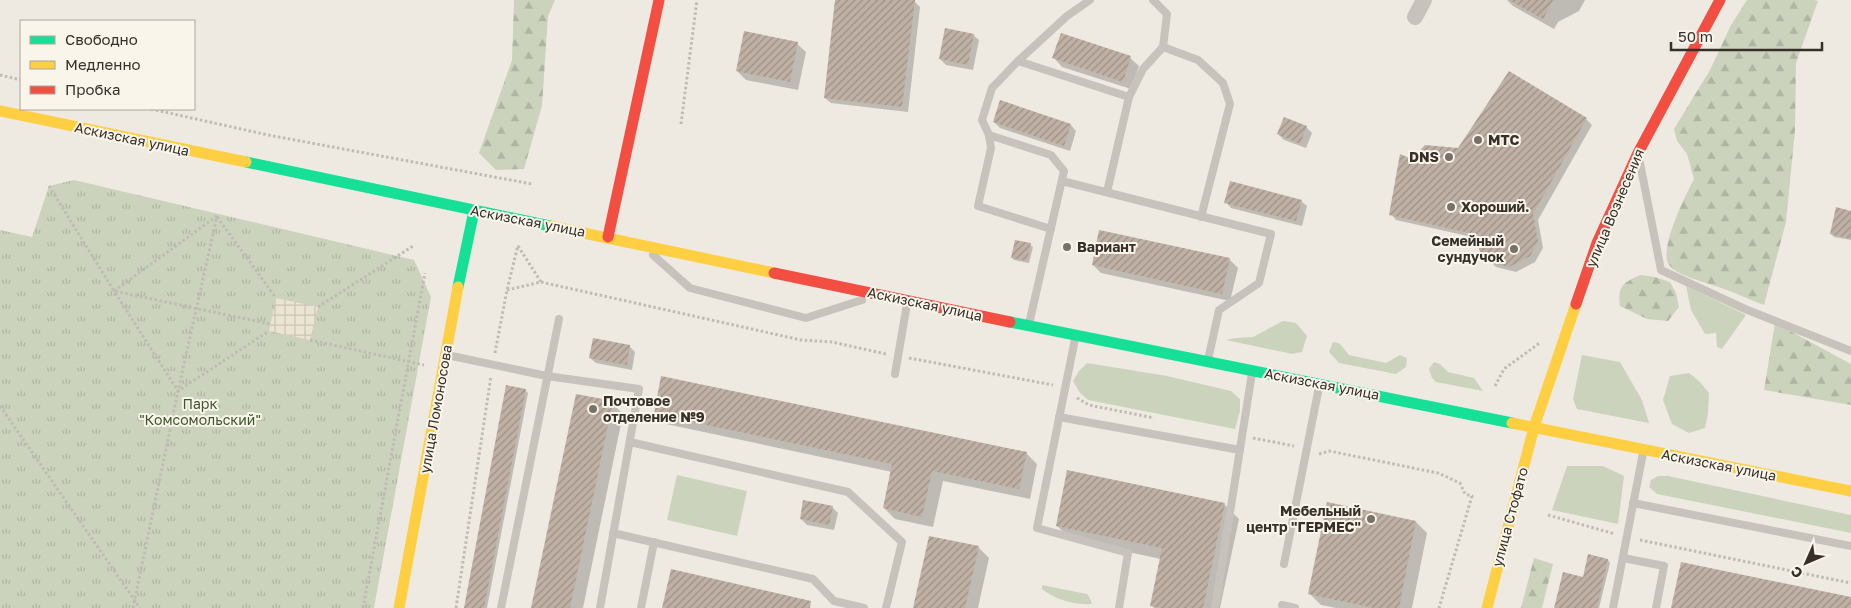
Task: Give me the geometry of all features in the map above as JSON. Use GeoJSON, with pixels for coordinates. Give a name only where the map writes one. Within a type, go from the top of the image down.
{"type":"FeatureCollection","features":[{"type":"Feature","properties":{"kind":"main road"},"geometry":{"type":"LineString","coordinates":[[608,237],[659,0]]}},
{"type":"Feature","properties":{"kind":"main road","name":"улица Вознесения"},"geometry":{"type":"LineString","coordinates":[[1534,427],[1596,243],[1638,152],[1720,0]]}},
{"type":"Feature","properties":{"kind":"main road","name":"Аскизская улица"},"geometry":{"type":"LineString","coordinates":[[0,111],[1029,326],[1851,491]]}},
{"type":"Feature","properties":{"kind":"main road","name":"улица Ломоносова"},"geometry":{"type":"LineString","coordinates":[[399,608],[474,211]]}},
{"type":"Feature","properties":{"kind":"main road","name":"улица Стофато"},"geometry":{"type":"LineString","coordinates":[[1487,608],[1534,427]]}},
{"type":"Feature","properties":{"kind":"street"},"geometry":{"type":"LineString","coordinates":[[1415,17],[1424,0]]}},
{"type":"Feature","properties":{"kind":"lane"},"geometry":{"type":"LineString","coordinates":[[1051,229],[978,206],[991,148],[989,134],[982,120],[992,88],[1067,16],[1090,0]]}},
{"type":"Feature","properties":{"kind":"lane"},"geometry":{"type":"LineString","coordinates":[[1106,192],[1129,97],[1143,69],[1163,47],[1167,14],[1153,0]]}},
{"type":"Feature","properties":{"kind":"lane"},"geometry":{"type":"LineString","coordinates":[[1163,47],[1198,60],[1223,83],[1230,104],[1201,216]]}},
{"type":"Feature","properties":{"kind":"lane"},"geometry":{"type":"LineString","coordinates":[[1018,61],[1129,97]]}},
{"type":"Feature","properties":{"kind":"lane"},"geometry":{"type":"LineString","coordinates":[[989,134],[1051,155],[1064,172],[1029,326]]}},
{"type":"Feature","properties":{"kind":"lane"},"geometry":{"type":"LineString","coordinates":[[1638,152],[1661,270],[1745,309],[1851,351]]}},
{"type":"Feature","properties":{"kind":"lane"},"geometry":{"type":"LineString","coordinates":[[1062,181],[1272,234],[1259,283],[1219,310],[1208,362]]}},
{"type":"Feature","properties":{"kind":"lane"},"geometry":{"type":"LineString","coordinates":[[640,244],[690,288],[806,318],[878,294]]}},
{"type":"Feature","properties":{"kind":"lane"},"geometry":{"type":"LineString","coordinates":[[895,374],[908,300]]}},
{"type":"Feature","properties":{"kind":"lane"},"geometry":{"type":"LineString","coordinates":[[501,608],[559,319]]}},
{"type":"Feature","properties":{"kind":"lane"},"geometry":{"type":"LineString","coordinates":[[1076,335],[1037,528],[1128,553],[1119,608]]}},
{"type":"Feature","properties":{"kind":"lane"},"geometry":{"type":"LineString","coordinates":[[446,355],[547,376],[639,389],[600,608]]}},
{"type":"Feature","properties":{"kind":"lane"},"geometry":{"type":"LineString","coordinates":[[1215,608],[1253,370]]}},
{"type":"Feature","properties":{"kind":"lane"},"geometry":{"type":"LineString","coordinates":[[1284,564],[1319,384]]}},
{"type":"Feature","properties":{"kind":"lane"},"geometry":{"type":"LineString","coordinates":[[1059,417],[1240,450]]}},
{"type":"Feature","properties":{"kind":"lane"},"geometry":{"type":"LineString","coordinates":[[630,442],[848,492],[902,542],[886,608]]}},
{"type":"Feature","properties":{"kind":"lane"},"geometry":{"type":"LineString","coordinates":[[1613,608],[1643,450]]}},
{"type":"Feature","properties":{"kind":"lane"},"geometry":{"type":"LineString","coordinates":[[1633,503],[1851,546]]}},
{"type":"Feature","properties":{"kind":"lane"},"geometry":{"type":"LineString","coordinates":[[614,533],[813,579],[834,602],[864,608]]}},
{"type":"Feature","properties":{"kind":"lane"},"geometry":{"type":"LineString","coordinates":[[641,608],[654,542]]}},
{"type":"Feature","properties":{"kind":"lane"},"geometry":{"type":"LineString","coordinates":[[1623,558],[1664,566],[1656,608]]}},
{"type":"Feature","properties":{"kind":"lane"},"geometry":{"type":"LineString","coordinates":[[1282,605],[1295,608]]}},
{"type":"Feature","properties":{"kind":"path"},"geometry":{"type":"LineString","coordinates":[[681,124],[696,0]]}},
{"type":"Feature","properties":{"kind":"path"},"geometry":{"type":"LineString","coordinates":[[0,75],[20,80]]}},
{"type":"Feature","properties":{"kind":"path"},"geometry":{"type":"LineString","coordinates":[[156,110],[268,135],[532,184]]}},
{"type":"Feature","properties":{"kind":"path"},"geometry":{"type":"LineString","coordinates":[[49,186],[178,391]]}},
{"type":"Feature","properties":{"kind":"path"},"geometry":{"type":"LineString","coordinates":[[114,291],[217,216]]}},
{"type":"Feature","properties":{"kind":"path"},"geometry":{"type":"LineString","coordinates":[[217,216],[276,298]]}},
{"type":"Feature","properties":{"kind":"path"},"geometry":{"type":"LineString","coordinates":[[133,608],[217,216]]}},
{"type":"Feature","properties":{"kind":"path"},"geometry":{"type":"LineString","coordinates":[[456,608],[492,364],[518,245],[541,282]]}},
{"type":"Feature","properties":{"kind":"path"},"geometry":{"type":"LineString","coordinates":[[318,307],[413,246]]}},
{"type":"Feature","properties":{"kind":"path"},"geometry":{"type":"LineString","coordinates":[[363,608],[425,273]]}},
{"type":"Feature","properties":{"kind":"path"},"geometry":{"type":"LineString","coordinates":[[114,291],[270,324]]}},
{"type":"Feature","properties":{"kind":"path"},"geometry":{"type":"LineString","coordinates":[[178,391],[269,331]]}},
{"type":"Feature","properties":{"kind":"path"},"geometry":{"type":"LineString","coordinates":[[310,340],[444,369]]}},
{"type":"Feature","properties":{"kind":"path"},"geometry":{"type":"LineString","coordinates":[[1495,386],[1504,369],[1544,340]]}},
{"type":"Feature","properties":{"kind":"path"},"geometry":{"type":"LineString","coordinates":[[0,406],[140,608]]}},
{"type":"Feature","properties":{"kind":"path"},"geometry":{"type":"LineString","coordinates":[[1307,448],[1316,456],[1329,451],[1438,473],[1460,483],[1465,494],[1472,496],[1438,608]]}},
{"type":"Feature","properties":{"kind":"path"},"geometry":{"type":"LineString","coordinates":[[1548,516],[1627,537],[1851,583]]}},
{"type":"Feature","properties":{"kind":"green space"},"geometry":{"type":"Polygon","coordinates":[[[514,0],[555,0],[548,16],[542,106],[524,169],[496,170],[479,153],[512,60],[514,0]]]}},
{"type":"Feature","properties":{"kind":"green space"},"geometry":{"type":"Polygon","coordinates":[[[1747,0],[1818,1],[1796,63],[1795,130],[1786,222],[1764,305],[1679,273],[1669,265],[1667,258],[1667,247],[1674,222],[1694,179],[1687,154],[1677,141],[1674,129],[1710,70],[1731,25],[1747,0]]]}},
{"type":"Feature","properties":{"kind":"green space","name":"Парк \"Комсомольский\""},"geometry":{"type":"Polygon","coordinates":[[[74,180],[414,260],[431,297],[374,608],[0,608],[0,230],[32,237],[49,186],[74,180]]]}},
{"type":"Feature","properties":{"kind":"green space"},"geometry":{"type":"Polygon","coordinates":[[[1640,275],[1670,282],[1676,293],[1679,307],[1668,321],[1647,319],[1620,306],[1619,294],[1622,286],[1640,275]]]}},
{"type":"Feature","properties":{"kind":"green space"},"geometry":{"type":"Polygon","coordinates":[[[1686,286],[1746,315],[1722,349],[1717,347],[1716,333],[1705,334],[1691,310],[1686,286]]]}},
{"type":"Feature","properties":{"kind":"green space"},"geometry":{"type":"Polygon","coordinates":[[[1283,321],[1296,323],[1307,336],[1302,352],[1292,354],[1226,340],[1253,337],[1283,321]]]}},
{"type":"Feature","properties":{"kind":"green space"},"geometry":{"type":"Polygon","coordinates":[[[1775,323],[1851,364],[1851,405],[1764,390],[1775,323]]]}},
{"type":"Feature","properties":{"kind":"green space"},"geometry":{"type":"Polygon","coordinates":[[[1333,342],[1339,343],[1349,355],[1386,363],[1400,355],[1407,358],[1406,367],[1396,374],[1339,363],[1329,352],[1333,342]]]}},
{"type":"Feature","properties":{"kind":"green space"},"geometry":{"type":"Polygon","coordinates":[[[1582,355],[1620,362],[1642,400],[1649,423],[1577,409],[1573,399],[1582,355]]]}},
{"type":"Feature","properties":{"kind":"green space"},"geometry":{"type":"Polygon","coordinates":[[[1434,362],[1440,364],[1448,372],[1474,378],[1483,391],[1436,382],[1432,378],[1429,369],[1434,362]]]}},
{"type":"Feature","properties":{"kind":"green space"},"geometry":{"type":"Polygon","coordinates":[[[1087,363],[1167,376],[1231,391],[1240,399],[1240,411],[1235,429],[1088,400],[1080,393],[1073,381],[1087,363]]]}},
{"type":"Feature","properties":{"kind":"green space"},"geometry":{"type":"Polygon","coordinates":[[[1689,373],[1709,393],[1705,428],[1689,433],[1672,424],[1663,400],[1670,376],[1689,373]]]}},
{"type":"Feature","properties":{"kind":"green space"},"geometry":{"type":"Polygon","coordinates":[[[1567,466],[1603,466],[1624,476],[1618,524],[1552,510],[1567,466]]]}},
{"type":"Feature","properties":{"kind":"green space"},"geometry":{"type":"Polygon","coordinates":[[[677,475],[747,491],[737,536],[667,520],[677,475]]]}},
{"type":"Feature","properties":{"kind":"green space"},"geometry":{"type":"Polygon","coordinates":[[[1658,476],[1668,476],[1851,515],[1851,533],[1657,494],[1649,487],[1651,480],[1658,476]]]}},
{"type":"Feature","properties":{"kind":"green space"},"geometry":{"type":"Polygon","coordinates":[[[1534,558],[1553,564],[1542,608],[1521,608],[1534,558]]]}},
{"type":"Feature","properties":{"kind":"green space"},"geometry":{"type":"Polygon","coordinates":[[[1042,585],[1087,594],[1092,604],[1072,603],[1059,599],[1042,589],[1042,585]]]}},
{"type":"Feature","properties":{"kind":"shaded area"},"geometry":{"type":"Polygon","coordinates":[[[276,298],[318,307],[310,340],[269,331],[276,298]]]}},
{"type":"Feature","properties":{"kind":"building"},"geometry":{"type":"Polygon","coordinates":[[[835,0],[915,0],[902,107],[824,98],[835,0]]]}},
{"type":"Feature","properties":{"kind":"building"},"geometry":{"type":"Polygon","coordinates":[[[1509,0],[1553,0],[1543,19],[1509,0]]]}},
{"type":"Feature","properties":{"kind":"building"},"geometry":{"type":"Polygon","coordinates":[[[945,28],[974,34],[968,65],[939,59],[945,28]]]}},
{"type":"Feature","properties":{"kind":"building"},"geometry":{"type":"Polygon","coordinates":[[[744,31],[798,42],[790,82],[736,71],[744,31]]]}},
{"type":"Feature","properties":{"kind":"building"},"geometry":{"type":"Polygon","coordinates":[[[1061,33],[1131,56],[1123,82],[1052,58],[1061,33]]]}},
{"type":"Feature","properties":{"kind":"building"},"geometry":{"type":"Polygon","coordinates":[[[1509,71],[1587,118],[1533,214],[1538,242],[1530,256],[1509,267],[1489,262],[1479,250],[1479,235],[1389,215],[1400,154],[1412,159],[1425,145],[1458,148],[1509,71]]]}},
{"type":"Feature","properties":{"kind":"building"},"geometry":{"type":"Polygon","coordinates":[[[1000,100],[1071,124],[1064,146],[993,122],[1000,100]]]}},
{"type":"Feature","properties":{"kind":"building"},"geometry":{"type":"Polygon","coordinates":[[[1284,117],[1307,126],[1300,144],[1277,134],[1284,117]]]}},
{"type":"Feature","properties":{"kind":"building"},"geometry":{"type":"Polygon","coordinates":[[[1230,181],[1302,200],[1296,221],[1224,203],[1230,181]]]}},
{"type":"Feature","properties":{"kind":"building"},"geometry":{"type":"Polygon","coordinates":[[[1836,207],[1851,211],[1851,239],[1830,234],[1836,207]]]}},
{"type":"Feature","properties":{"kind":"building"},"geometry":{"type":"Polygon","coordinates":[[[1099,230],[1230,258],[1222,294],[1092,265],[1099,230]]]}},
{"type":"Feature","properties":{"kind":"building"},"geometry":{"type":"Polygon","coordinates":[[[1015,240],[1031,243],[1027,261],[1011,258],[1015,240]]]}},
{"type":"Feature","properties":{"kind":"building"},"geometry":{"type":"Polygon","coordinates":[[[593,338],[630,345],[627,365],[589,358],[593,338]]]}},
{"type":"Feature","properties":{"kind":"building"},"geometry":{"type":"Polygon","coordinates":[[[661,376],[1027,452],[1019,489],[932,471],[922,517],[883,508],[892,464],[654,414],[661,376]]]}},
{"type":"Feature","properties":{"kind":"building"},"geometry":{"type":"Polygon","coordinates":[[[506,385],[526,389],[484,608],[464,608],[506,385]]]}},
{"type":"Feature","properties":{"kind":"building"},"geometry":{"type":"Polygon","coordinates":[[[576,394],[613,401],[570,608],[531,608],[576,394]]]}},
{"type":"Feature","properties":{"kind":"building"},"geometry":{"type":"Polygon","coordinates":[[[1067,470],[1225,503],[1203,608],[1161,608],[1150,606],[1162,548],[1056,526],[1067,470]]]}},
{"type":"Feature","properties":{"kind":"building"},"geometry":{"type":"Polygon","coordinates":[[[803,500],[833,506],[829,525],[800,519],[803,500]]]}},
{"type":"Feature","properties":{"kind":"building"},"geometry":{"type":"Polygon","coordinates":[[[1327,502],[1416,521],[1399,608],[1374,608],[1308,594],[1327,502]]]}},
{"type":"Feature","properties":{"kind":"building"},"geometry":{"type":"Polygon","coordinates":[[[929,536],[979,546],[965,608],[913,608],[929,536]]]}},
{"type":"Feature","properties":{"kind":"building"},"geometry":{"type":"Polygon","coordinates":[[[1588,554],[1608,559],[1597,608],[1554,608],[1563,572],[1583,577],[1588,554]]]}},
{"type":"Feature","properties":{"kind":"building"},"geometry":{"type":"Polygon","coordinates":[[[1681,562],[1851,597],[1851,608],[1671,608],[1681,562]]]}},
{"type":"Feature","properties":{"kind":"building"},"geometry":{"type":"Polygon","coordinates":[[[671,569],[811,601],[810,608],[662,608],[671,569]]]}},
{"type":"Feature","properties":{"kind":"traffic: fast"},"geometry":{"type":"LineString","coordinates":[[246,162],[550,226]]}},
{"type":"Feature","properties":{"kind":"traffic: fast"},"geometry":{"type":"LineString","coordinates":[[458,287],[474,211]]}},
{"type":"Feature","properties":{"kind":"traffic: fast"},"geometry":{"type":"LineString","coordinates":[[1010,322],[1512,423]]}},
{"type":"Feature","properties":{"kind":"traffic: slow"},"geometry":{"type":"LineString","coordinates":[[0,111],[246,162]]}},
{"type":"Feature","properties":{"kind":"traffic: slow"},"geometry":{"type":"LineString","coordinates":[[550,226],[774,273]]}},
{"type":"Feature","properties":{"kind":"traffic: slow"},"geometry":{"type":"LineString","coordinates":[[399,608],[458,287]]}},
{"type":"Feature","properties":{"kind":"traffic: slow"},"geometry":{"type":"LineString","coordinates":[[1487,608],[1534,427],[1576,304]]}},
{"type":"Feature","properties":{"kind":"traffic: slow"},"geometry":{"type":"LineString","coordinates":[[1512,423],[1851,491]]}},
{"type":"Feature","properties":{"kind":"traffic: jam"},"geometry":{"type":"LineString","coordinates":[[608,237],[659,0]]}},
{"type":"Feature","properties":{"kind":"traffic: jam"},"geometry":{"type":"LineString","coordinates":[[1576,304],[1597,243],[1638,153],[1720,0]]}},
{"type":"Feature","properties":{"kind":"traffic: jam"},"geometry":{"type":"LineString","coordinates":[[774,273],[1010,322]]}},
{"type":"Feature","properties":{"kind":"place","name":"МТС"},"geometry":{"type":"Point","coordinates":[1478,140]}},
{"type":"Feature","properties":{"kind":"place","name":"DNS"},"geometry":{"type":"Point","coordinates":[1449,157]}},
{"type":"Feature","properties":{"kind":"place","name":"Хороший."},"geometry":{"type":"Point","coordinates":[1451,207]}},
{"type":"Feature","properties":{"kind":"place","name":"Вариант"},"geometry":{"type":"Point","coordinates":[1067,247]}},
{"type":"Feature","properties":{"kind":"place","name":"Семейный сундучок"},"geometry":{"type":"Point","coordinates":[1514,249]}},
{"type":"Feature","properties":{"kind":"place","name":"Почтовое отделение №9"},"geometry":{"type":"Point","coordinates":[593,409]}},
{"type":"Feature","properties":{"kind":"place","name":"Мебельный центр \"ГЕРМЕС\""},"geometry":{"type":"Point","coordinates":[1371,519]}}]}
